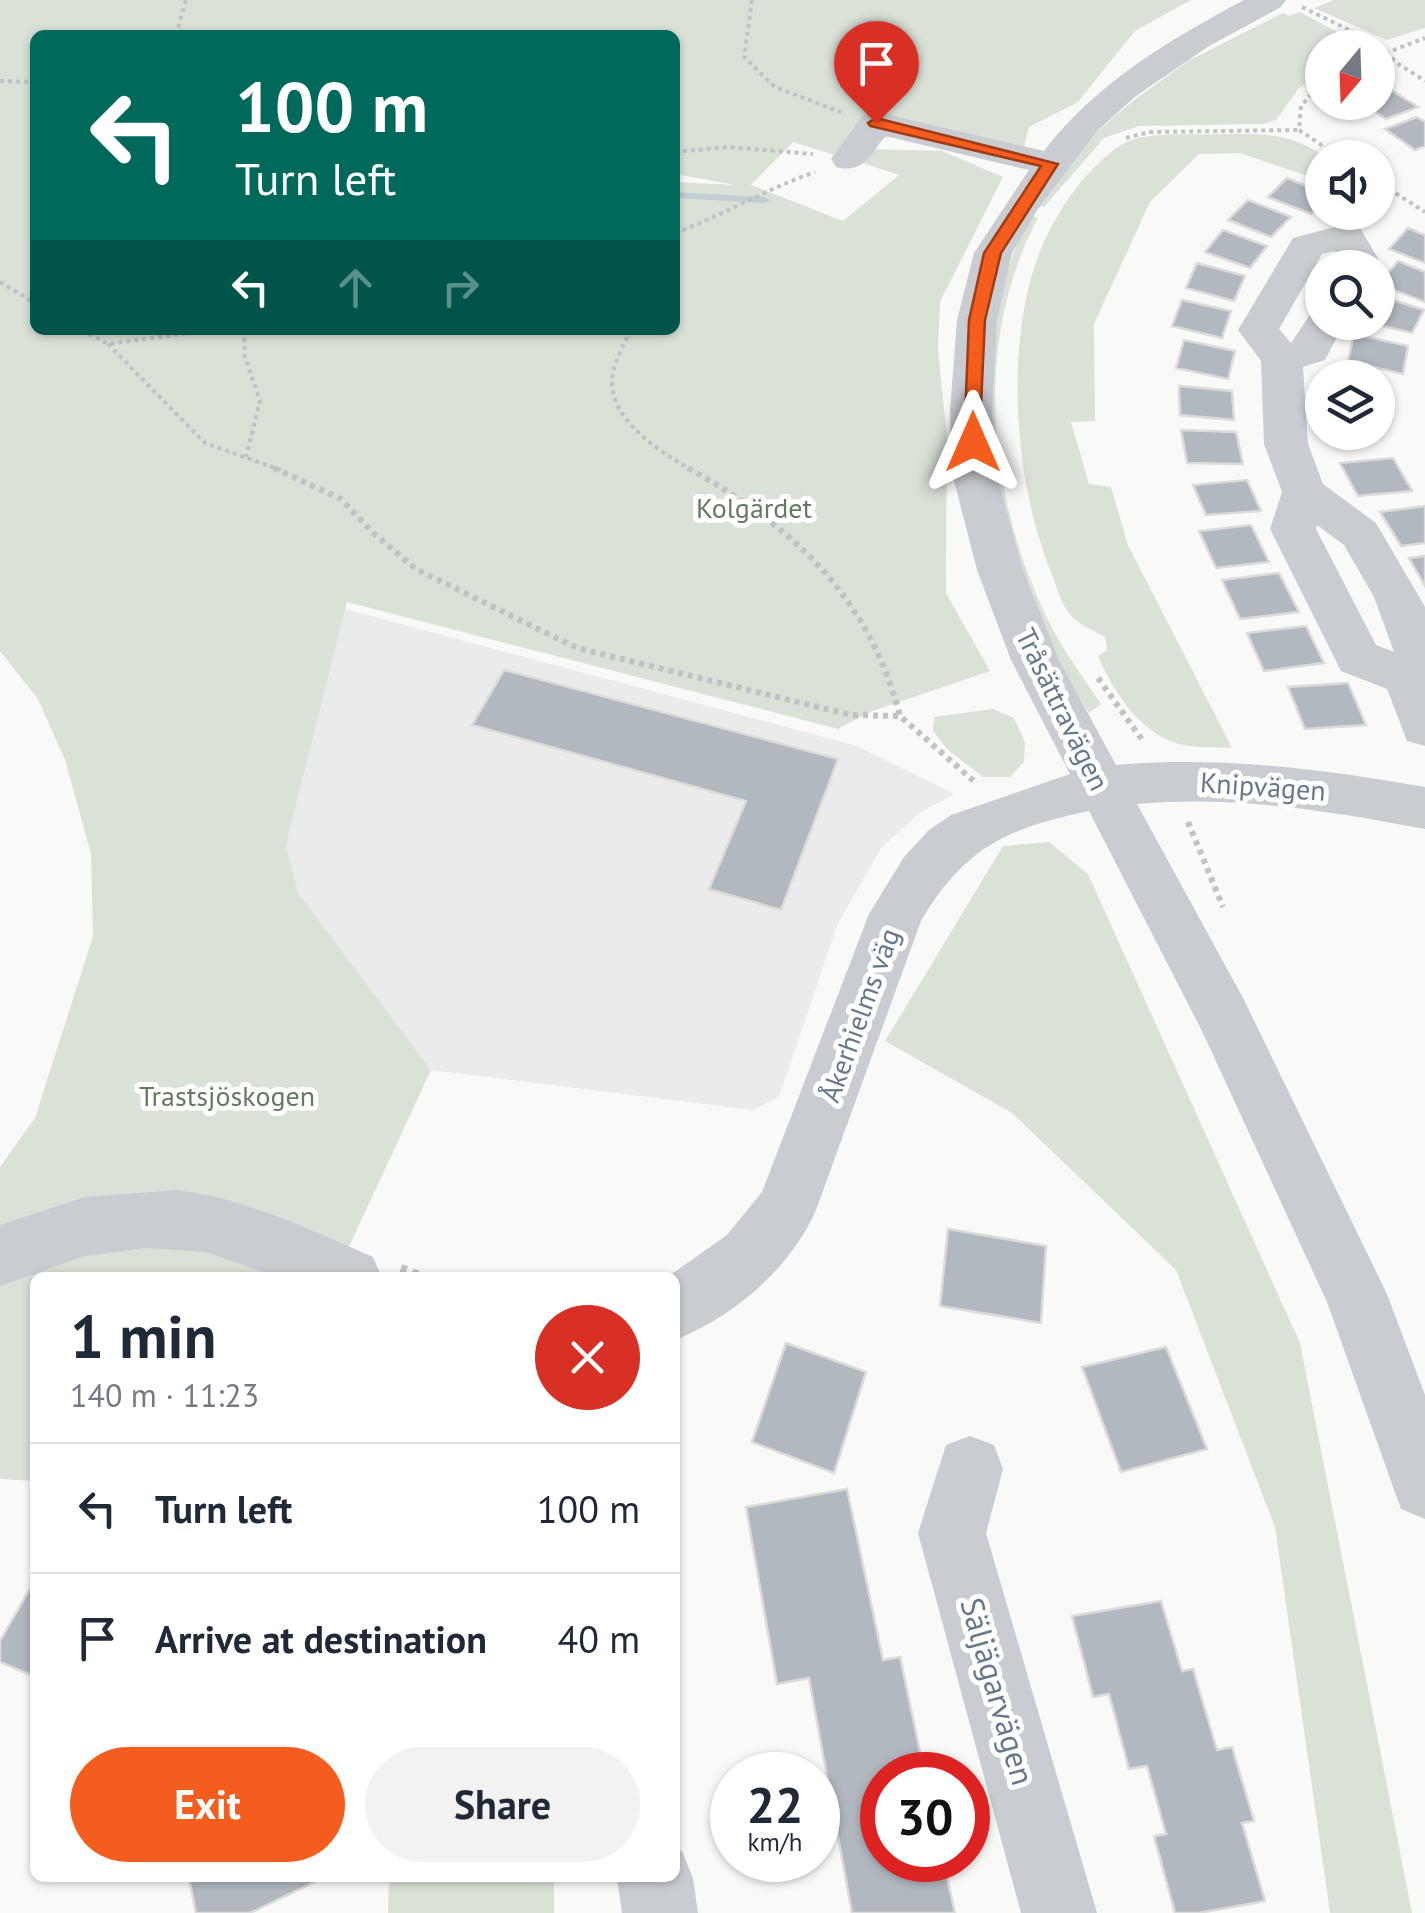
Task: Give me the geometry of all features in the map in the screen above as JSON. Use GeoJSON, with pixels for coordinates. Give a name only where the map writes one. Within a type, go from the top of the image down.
{"type":"FeatureCollection","features":[{"type":"Feature","properties":{"kind":"street","name":"Tråsättravägen"},"geometry":{"type":"LineString","coordinates":[[1269,0],[1197,39],[1124,89],[1084,123],[1050,164],[992,253],[977,320],[972,411],[974,472],[1000,570],[1035,660],[1099,788],[1224,1016],[1356,1294],[1425,1485]]}},
{"type":"Feature","properties":{"kind":"street"},"geometry":{"type":"LineString","coordinates":[[849,159],[876,123],[1050,164]]}},
{"type":"Feature","properties":{"kind":"street"},"geometry":{"type":"LineString","coordinates":[[1354,250],[1346,236],[1307,246],[1258,330],[1282,359],[1286,444],[1304,492],[1360,534],[1397,596],[1419,650],[1407,677],[1425,727]]}},
{"type":"Feature","properties":{"kind":"street"},"geometry":{"type":"LineString","coordinates":[[1282,359],[1310,351],[1316,340]]}},
{"type":"Feature","properties":{"kind":"street"},"geometry":{"type":"LineString","coordinates":[[1304,492],[1293,529],[1358,658],[1407,677]]}},
{"type":"Feature","properties":{"kind":"street","name":"Knipvägen"},"geometry":{"type":"LineString","coordinates":[[1099,788],[1166,780],[1304,786],[1425,808]]}},
{"type":"Feature","properties":{"kind":"street","name":"Åkerhielms väg"},"geometry":{"type":"LineString","coordinates":[[680,1305],[750,1256],[786,1210],[896,914],[922,870],[960,834],[1046,800],[1099,788]]}},
{"type":"Feature","properties":{"kind":"street"},"geometry":{"type":"LineString","coordinates":[[0,1256],[71,1229],[134,1220],[196,1222],[234,1230],[336,1272]]}},
{"type":"Feature","properties":{"kind":"street","name":"Säljägarvägen"},"geometry":{"type":"LineString","coordinates":[[970,1469],[952,1534],[1059,1913]]}},
{"type":"Feature","properties":{"kind":"street"},"geometry":{"type":"LineString","coordinates":[[656,1882],[660,1913]]}},
{"type":"Feature","properties":{"kind":"path"},"geometry":{"type":"LineString","coordinates":[[177,30],[186,0]]}},
{"type":"Feature","properties":{"kind":"path"},"geometry":{"type":"LineString","coordinates":[[752,0],[744,57],[761,80],[795,98],[876,123]]}},
{"type":"Feature","properties":{"kind":"path"},"geometry":{"type":"LineString","coordinates":[[1288,0],[1348,30]]}},
{"type":"Feature","properties":{"kind":"path"},"geometry":{"type":"LineString","coordinates":[[1395,49],[1425,38]]}},
{"type":"Feature","properties":{"kind":"path"},"geometry":{"type":"LineString","coordinates":[[1395,59],[1425,81]]}},
{"type":"Feature","properties":{"kind":"path"},"geometry":{"type":"LineString","coordinates":[[0,81],[30,82]]}},
{"type":"Feature","properties":{"kind":"path"},"geometry":{"type":"LineString","coordinates":[[1299,130],[1305,101]]}},
{"type":"Feature","properties":{"kind":"path"},"geometry":{"type":"LineString","coordinates":[[1116,142],[1149,132],[1299,130],[1314,140]]}},
{"type":"Feature","properties":{"kind":"path"},"geometry":{"type":"LineString","coordinates":[[680,151],[702,146],[744,146],[849,159]]}},
{"type":"Feature","properties":{"kind":"path"},"geometry":{"type":"LineString","coordinates":[[680,231],[743,206],[763,190],[849,159]]}},
{"type":"Feature","properties":{"kind":"path"},"geometry":{"type":"LineString","coordinates":[[1395,192],[1425,212]]}},
{"type":"Feature","properties":{"kind":"path"},"geometry":{"type":"LineString","coordinates":[[0,282],[30,299]]}},
{"type":"Feature","properties":{"kind":"path"},"geometry":{"type":"LineString","coordinates":[[91,335],[108,344],[205,442],[342,498],[373,533],[416,568],[577,648],[851,716],[900,716]]}},
{"type":"Feature","properties":{"kind":"path"},"geometry":{"type":"LineString","coordinates":[[108,344],[175,335]]}},
{"type":"Feature","properties":{"kind":"path"},"geometry":{"type":"LineString","coordinates":[[244,335],[242,354],[260,396],[257,426],[246,457]]}},
{"type":"Feature","properties":{"kind":"path"},"geometry":{"type":"LineString","coordinates":[[629,335],[612,373],[615,399],[643,436],[671,460],[760,510],[789,535],[853,610],[880,651],[896,688],[900,716],[977,784]]}},
{"type":"Feature","properties":{"kind":"path"},"geometry":{"type":"LineString","coordinates":[[1093,671],[1151,751],[1225,913]]}},
{"type":"Feature","properties":{"kind":"shaded area"},"geometry":{"type":"Polygon","coordinates":[[[345,609],[857,746],[954,794],[918,814],[881,848],[838,923],[779,1097],[753,1110],[431,1070],[299,894],[286,846],[345,609]]]}},
{"type":"Feature","properties":{"kind":"green space"},"geometry":{"type":"Polygon","coordinates":[[[0,0],[1191,0],[1135,31],[1078,102],[1029,127],[1024,147],[873,118],[888,138],[855,141],[834,155],[793,142],[751,185],[843,221],[899,175],[860,162],[870,149],[942,151],[1003,177],[940,302],[938,350],[947,437],[946,593],[990,671],[870,712],[838,729],[347,602],[286,846],[299,894],[431,1070],[337,1272],[30,1272],[30,1481],[0,1479],[0,1167],[35,1118],[93,936],[91,854],[65,760],[38,699],[0,651],[0,0]]]}},
{"type":"Feature","properties":{"kind":"green space"},"geometry":{"type":"Polygon","coordinates":[[[1334,0],[1425,0],[1425,28],[1395,37],[1395,30],[1364,30],[1314,8],[1334,0]]]}},
{"type":"Feature","properties":{"kind":"green space"},"geometry":{"type":"Polygon","coordinates":[[[1300,12],[1333,30],[1305,30],[1305,84],[1276,120],[1263,124],[1139,126],[1104,138],[1044,207],[1035,204],[1087,140],[1133,101],[1188,61],[1283,13],[1289,16],[1300,12]]]}},
{"type":"Feature","properties":{"kind":"green space"},"geometry":{"type":"Polygon","coordinates":[[[1265,135],[1305,146],[1305,175],[1240,153],[1199,154],[1150,202],[1094,324],[1095,421],[1071,422],[1089,484],[1111,487],[1128,545],[1232,748],[1169,741],[1131,711],[1098,656],[1107,650],[1105,637],[1071,616],[1059,595],[1031,507],[1024,469],[1017,390],[1019,351],[1023,313],[1044,241],[1064,205],[1103,159],[1128,141],[1154,136],[1265,135]]]}},
{"type":"Feature","properties":{"kind":"green space"},"geometry":{"type":"Polygon","coordinates":[[[1029,215],[1038,218],[1017,267],[1003,317],[996,370],[1002,475],[1013,527],[1030,578],[1056,636],[1101,704],[1089,713],[1057,657],[1031,597],[1010,534],[996,470],[991,405],[994,340],[1006,277],[1029,215]]]}},
{"type":"Feature","properties":{"kind":"green space"},"geometry":{"type":"Polygon","coordinates":[[[993,709],[1014,718],[1025,742],[1024,762],[1010,777],[983,777],[948,750],[933,731],[934,717],[993,709]]]}},
{"type":"Feature","properties":{"kind":"green space"},"geometry":{"type":"Polygon","coordinates":[[[1049,842],[1088,874],[1300,1343],[1412,1913],[1330,1913],[1275,1527],[1176,1270],[1012,1113],[885,1041],[1003,846],[1049,842]]]}},
{"type":"Feature","properties":{"kind":"green space"},"geometry":{"type":"Polygon","coordinates":[[[389,1882],[554,1882],[554,1913],[388,1913],[389,1882]]]}},
{"type":"Feature","properties":{"kind":"building"},"geometry":{"type":"Polygon","coordinates":[[[1395,92],[1418,107],[1395,116],[1395,92]]]}},
{"type":"Feature","properties":{"kind":"building"},"geometry":{"type":"Polygon","coordinates":[[[1417,117],[1425,122],[1425,146],[1415,150],[1385,129],[1417,117]]]}},
{"type":"Feature","properties":{"kind":"building"},"geometry":{"type":"Polygon","coordinates":[[[1287,178],[1305,185],[1305,212],[1268,197],[1287,178]]]}},
{"type":"Feature","properties":{"kind":"building"},"geometry":{"type":"Polygon","coordinates":[[[1248,200],[1291,217],[1271,237],[1228,220],[1248,200]]]}},
{"type":"Feature","properties":{"kind":"building"},"geometry":{"type":"Polygon","coordinates":[[[1408,228],[1425,235],[1425,263],[1395,250],[1389,249],[1408,228]]]}},
{"type":"Feature","properties":{"kind":"building"},"geometry":{"type":"Polygon","coordinates":[[[1223,230],[1267,246],[1250,268],[1205,252],[1223,230]]]}},
{"type":"Feature","properties":{"kind":"building"},"geometry":{"type":"Polygon","coordinates":[[[1398,261],[1425,272],[1425,302],[1395,290],[1398,261]]]}},
{"type":"Feature","properties":{"kind":"building"},"geometry":{"type":"Polygon","coordinates":[[[1197,263],[1245,276],[1234,301],[1186,288],[1197,263]]]}},
{"type":"Feature","properties":{"kind":"building"},"geometry":{"type":"Polygon","coordinates":[[[1182,300],[1231,311],[1222,338],[1172,326],[1182,300]]]}},
{"type":"Feature","properties":{"kind":"building"},"geometry":{"type":"Polygon","coordinates":[[[1395,301],[1424,310],[1412,333],[1395,329],[1395,301]]]}},
{"type":"Feature","properties":{"kind":"building"},"geometry":{"type":"Polygon","coordinates":[[[1184,340],[1235,351],[1228,379],[1176,368],[1184,340]]]}},
{"type":"Feature","properties":{"kind":"building"},"geometry":{"type":"Polygon","coordinates":[[[1353,340],[1381,340],[1408,346],[1403,374],[1395,372],[1395,360],[1348,360],[1353,340]]]}},
{"type":"Feature","properties":{"kind":"building"},"geometry":{"type":"Polygon","coordinates":[[[1179,386],[1232,391],[1234,420],[1180,415],[1179,386]]]}},
{"type":"Feature","properties":{"kind":"building"},"geometry":{"type":"Polygon","coordinates":[[[1181,430],[1236,432],[1243,464],[1187,463],[1181,430]]]}},
{"type":"Feature","properties":{"kind":"building"},"geometry":{"type":"Polygon","coordinates":[[[1393,458],[1412,491],[1358,496],[1340,463],[1393,458]]]}},
{"type":"Feature","properties":{"kind":"building"},"geometry":{"type":"Polygon","coordinates":[[[1247,480],[1261,511],[1206,515],[1193,485],[1247,480]]]}},
{"type":"Feature","properties":{"kind":"building"},"geometry":{"type":"Polygon","coordinates":[[[1425,506],[1425,543],[1401,546],[1380,512],[1425,506]]]}},
{"type":"Feature","properties":{"kind":"building"},"geometry":{"type":"Polygon","coordinates":[[[1251,525],[1269,562],[1216,568],[1199,531],[1251,525]]]}},
{"type":"Feature","properties":{"kind":"building"},"geometry":{"type":"Polygon","coordinates":[[[1425,556],[1425,586],[1409,558],[1425,556]]]}},
{"type":"Feature","properties":{"kind":"building"},"geometry":{"type":"Polygon","coordinates":[[[1279,573],[1299,612],[1240,619],[1222,580],[1279,573]]]}},
{"type":"Feature","properties":{"kind":"building"},"geometry":{"type":"Polygon","coordinates":[[[1306,626],[1324,663],[1264,671],[1247,633],[1306,626]]]}},
{"type":"Feature","properties":{"kind":"building"},"geometry":{"type":"Polygon","coordinates":[[[504,670],[838,759],[781,910],[709,889],[746,801],[472,725],[504,670]]]}},
{"type":"Feature","properties":{"kind":"building"},"geometry":{"type":"Polygon","coordinates":[[[1348,683],[1366,725],[1305,729],[1288,687],[1348,683]]]}},
{"type":"Feature","properties":{"kind":"building"},"geometry":{"type":"Polygon","coordinates":[[[948,1229],[1046,1246],[1041,1323],[940,1306],[948,1229]]]}},
{"type":"Feature","properties":{"kind":"building"},"geometry":{"type":"Polygon","coordinates":[[[786,1343],[866,1372],[834,1473],[752,1442],[786,1343]]]}},
{"type":"Feature","properties":{"kind":"building"},"geometry":{"type":"Polygon","coordinates":[[[1166,1347],[1207,1449],[1121,1472],[1082,1367],[1166,1347]]]}},
{"type":"Feature","properties":{"kind":"building"},"geometry":{"type":"Polygon","coordinates":[[[847,1489],[883,1660],[900,1657],[920,1752],[860,1752],[860,1882],[948,1882],[955,1913],[852,1913],[840,1847],[840,1752],[823,1752],[809,1678],[777,1684],[746,1507],[847,1489]]]}},
{"type":"Feature","properties":{"kind":"building"},"geometry":{"type":"Polygon","coordinates":[[[30,1589],[30,1675],[0,1662],[0,1641],[30,1589]]]}},
{"type":"Feature","properties":{"kind":"building"},"geometry":{"type":"Polygon","coordinates":[[[1161,1601],[1182,1671],[1193,1669],[1217,1750],[1232,1747],[1254,1821],[1242,1823],[1265,1901],[1199,1913],[1175,1913],[1154,1836],[1166,1834],[1147,1766],[1129,1769],[1109,1694],[1093,1697],[1072,1616],[1161,1601]]]}},
{"type":"Feature","properties":{"kind":"building"},"geometry":{"type":"Polygon","coordinates":[[[190,1882],[315,1882],[250,1913],[196,1913],[190,1882]]]}},
{"type":"Feature","properties":{"kind":"waterway"},"geometry":{"type":"LineString","coordinates":[[680,195],[765,200]]}},
{"type":"Feature","properties":{"kind":"route"},"geometry":{"type":"LineString","coordinates":[[876,123],[1050,164],[992,253],[977,320],[973,442]]}},
{"type":"Feature","properties":{"kind":"park label","name":"Kolgärdet"},"geometry":{"type":"Point","coordinates":[754,507]}},
{"type":"Feature","properties":{"kind":"park label","name":"Trastsjöskogen"},"geometry":{"type":"Point","coordinates":[227,1095]}}]}
